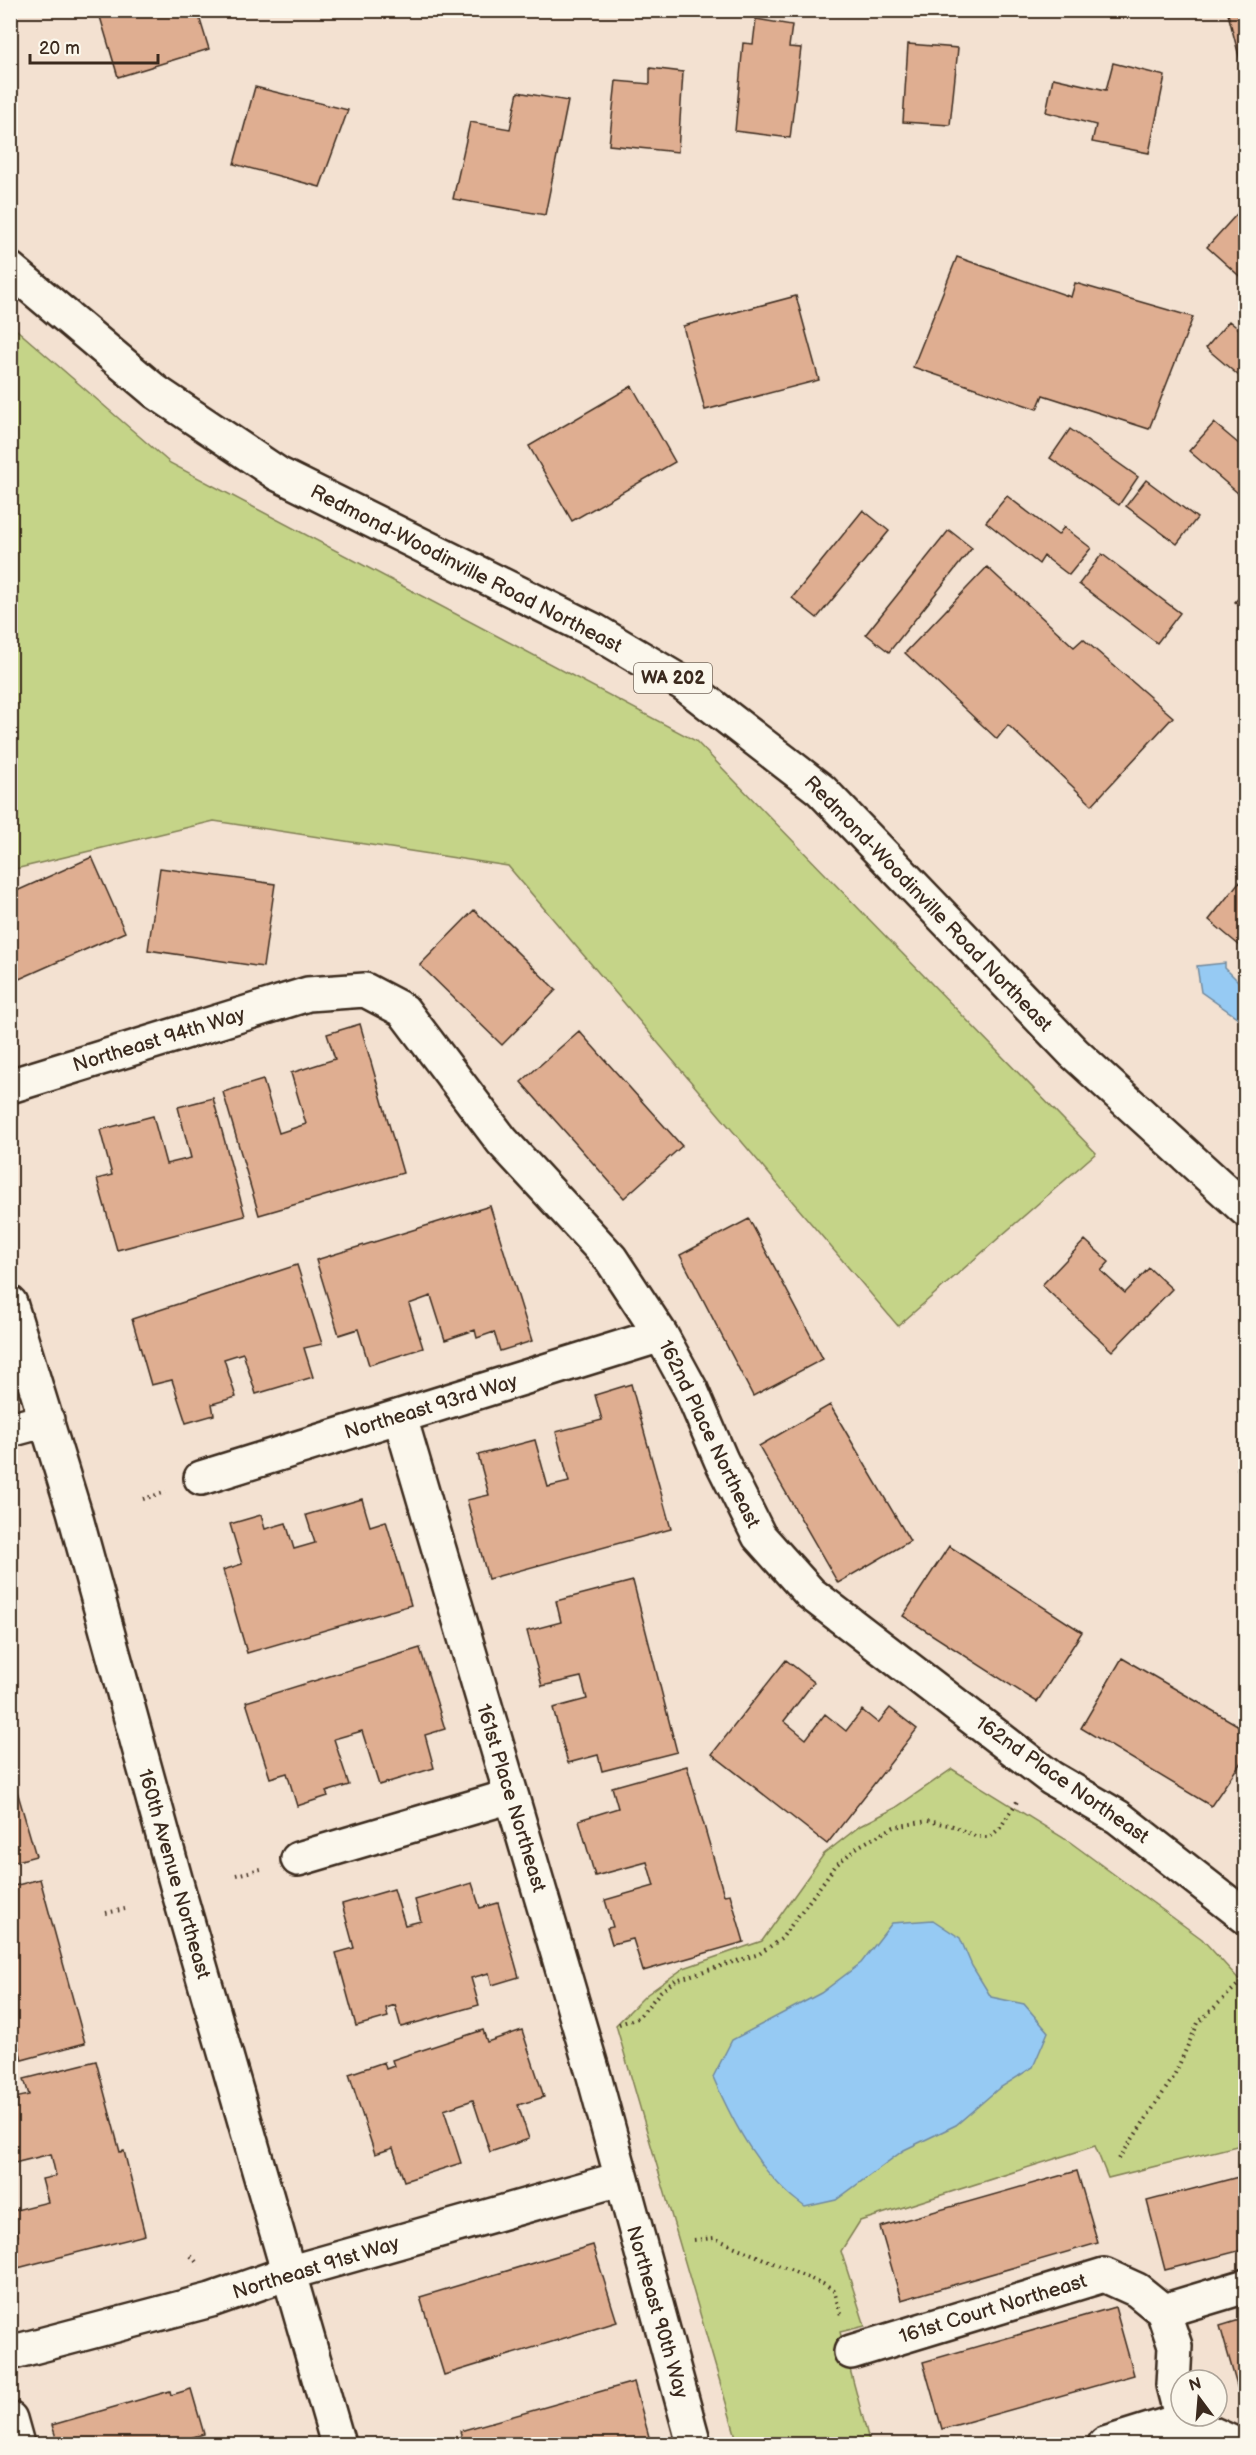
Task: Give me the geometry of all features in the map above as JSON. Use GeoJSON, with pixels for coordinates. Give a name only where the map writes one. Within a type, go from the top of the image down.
{"type":"FeatureCollection","features":[{"type":"Feature","properties":{"kind":"street","name":"Redmond-Woodinville Road Northeast"},"geometry":{"type":"LineString","coordinates":[[10,268],[156,392],[278,474],[595,631],[684,684],[821,790],[1074,1053],[1245,1210]]}},
{"type":"Feature","properties":{"kind":"street","name":"162nd Place Northeast"},"geometry":{"type":"LineString","coordinates":[[308,994],[365,990],[403,1010],[502,1141],[611,1259],[661,1335],[692,1390],[721,1460],[759,1536],[810,1593],[1051,1778],[1118,1817],[1245,1917]]}},
{"type":"Feature","properties":{"kind":"street","name":"Northeast 94th Way"},"geometry":{"type":"LineString","coordinates":[[10,1086],[308,994]]}},
{"type":"Feature","properties":{"kind":"street","name":"160th Avenue Northeast"},"geometry":{"type":"LineString","coordinates":[[10,1303],[47,1420],[338,2445]]}},
{"type":"Feature","properties":{"kind":"street","name":"Northeast 93rd Way"},"geometry":{"type":"LineString","coordinates":[[201,1478],[661,1335]]}},
{"type":"Feature","properties":{"kind":"street","name":"161st Place Northeast"},"geometry":{"type":"LineString","coordinates":[[400,1417],[594,2076],[620,2179]]}},
{"type":"Feature","properties":{"kind":"street"},"geometry":{"type":"LineString","coordinates":[[10,1430],[47,1420]]}},
{"type":"Feature","properties":{"kind":"street"},"geometry":{"type":"LineString","coordinates":[[298,1859],[511,1796]]}},
{"type":"Feature","properties":{"kind":"street","name":"Northeast 91st Way"},"geometry":{"type":"LineString","coordinates":[[10,2353],[211,2300],[288,2273],[620,2179]]}},
{"type":"Feature","properties":{"kind":"street","name":"Northeast 90th Way"},"geometry":{"type":"LineString","coordinates":[[620,2179],[694,2445]]}},
{"type":"Feature","properties":{"kind":"street","name":"161st Court Northeast"},"geometry":{"type":"LineString","coordinates":[[856,2350],[1104,2275],[1137,2290],[1162,2311],[1175,2346],[1174,2368]]}},
{"type":"Feature","properties":{"kind":"street"},"geometry":{"type":"LineString","coordinates":[[1162,2311],[1245,2286]]}},
{"type":"Feature","properties":{"kind":"street"},"geometry":{"type":"LineString","coordinates":[[10,2419],[17,2445]]}},
{"type":"Feature","properties":{"kind":"street"},"geometry":{"type":"LineString","coordinates":[[1105,2445],[1169,2424]]}},
{"type":"Feature","properties":{"kind":"street"},"geometry":{"type":"LineString","coordinates":[[1199,2428],[1235,2445]]}},
{"type":"Feature","properties":{"kind":"path"},"geometry":{"type":"LineString","coordinates":[[615,2025],[638,2018],[661,1991],[676,1980],[759,1954],[781,1939],[836,1865],[860,1846],[894,1827],[928,1821],[953,1826],[977,1838],[990,1837],[1000,1828],[1018,1800]]}},
{"type":"Feature","properties":{"kind":"path"},"geometry":{"type":"LineString","coordinates":[[106,1913],[125,1909]]}},
{"type":"Feature","properties":{"kind":"path"},"geometry":{"type":"LineString","coordinates":[[1119,2159],[1173,2078],[1198,2023],[1245,1978]]}},
{"type":"Feature","properties":{"kind":"path"},"geometry":{"type":"LineString","coordinates":[[694,2240],[714,2238],[834,2291],[846,2331],[856,2350]]}},
{"type":"Feature","properties":{"kind":"path"},"geometry":{"type":"LineString","coordinates":[[191,2256],[199,2265]]}},
{"type":"Feature","properties":{"kind":"path"},"geometry":{"type":"LineString","coordinates":[[13,2307],[19,2298]]}},
{"type":"Feature","properties":{"kind":"green space"},"geometry":{"type":"Polygon","coordinates":[[[10,324],[170,463],[696,741],[1096,1153],[898,1326],[508,866],[214,821],[11,870],[10,324]]]}},
{"type":"Feature","properties":{"kind":"green space"},"geometry":{"type":"Polygon","coordinates":[[[952,1769],[1070,1842],[1202,1939],[1245,1986],[1245,2144],[1108,2178],[1095,2146],[860,2221],[841,2251],[865,2326],[840,2332],[870,2444],[738,2444],[616,2025],[646,1995],[684,1968],[762,1941],[824,1854],[860,1826],[895,1808],[952,1769]]]}},
{"type":"Feature","properties":{"kind":"water"},"geometry":{"type":"Polygon","coordinates":[[[1225,963],[1225,968],[1245,988],[1245,1020],[1241,1020],[1201,992],[1197,966],[1225,963]]]}},
{"type":"Feature","properties":{"kind":"water"},"geometry":{"type":"Polygon","coordinates":[[[933,1920],[960,1938],[972,1966],[991,1997],[1024,2004],[1048,2032],[1033,2067],[998,2089],[956,2125],[904,2150],[836,2200],[805,2207],[789,2194],[762,2165],[740,2131],[713,2077],[732,2040],[821,1993],[861,1963],[892,1923],[933,1920]]]}},
{"type":"Feature","properties":{"kind":"building"},"geometry":{"type":"Polygon","coordinates":[[[98,10],[197,10],[209,49],[118,77],[98,10]]]}},
{"type":"Feature","properties":{"kind":"building"},"geometry":{"type":"Polygon","coordinates":[[[1227,10],[1246,10],[1246,83],[1227,10]]]}},
{"type":"Feature","properties":{"kind":"building"},"geometry":{"type":"Polygon","coordinates":[[[756,19],[792,25],[789,47],[801,48],[790,138],[735,131],[743,43],[753,44],[756,19]]]}},
{"type":"Feature","properties":{"kind":"building"},"geometry":{"type":"Polygon","coordinates":[[[908,44],[958,48],[950,125],[903,122],[908,44]]]}},
{"type":"Feature","properties":{"kind":"building"},"geometry":{"type":"Polygon","coordinates":[[[1113,63],[1165,76],[1149,153],[1092,142],[1096,125],[1046,112],[1053,78],[1106,90],[1113,63]]]}},
{"type":"Feature","properties":{"kind":"building"},"geometry":{"type":"Polygon","coordinates":[[[650,68],[683,72],[678,152],[609,145],[616,81],[650,84],[650,68]]]}},
{"type":"Feature","properties":{"kind":"building"},"geometry":{"type":"Polygon","coordinates":[[[255,87],[348,110],[320,187],[234,164],[255,87]]]}},
{"type":"Feature","properties":{"kind":"building"},"geometry":{"type":"Polygon","coordinates":[[[518,92],[568,101],[545,215],[453,199],[470,122],[510,129],[518,92]]]}},
{"type":"Feature","properties":{"kind":"building"},"geometry":{"type":"Polygon","coordinates":[[[1246,204],[1246,282],[1207,247],[1246,204]]]}},
{"type":"Feature","properties":{"kind":"building"},"geometry":{"type":"Polygon","coordinates":[[[957,257],[1071,297],[1075,283],[1193,317],[1149,429],[1043,395],[1037,409],[913,367],[957,257]]]}},
{"type":"Feature","properties":{"kind":"building"},"geometry":{"type":"Polygon","coordinates":[[[796,296],[819,380],[705,410],[683,326],[796,296]]]}},
{"type":"Feature","properties":{"kind":"building"},"geometry":{"type":"Polygon","coordinates":[[[1229,321],[1246,335],[1246,382],[1206,348],[1229,321]]]}},
{"type":"Feature","properties":{"kind":"building"},"geometry":{"type":"Polygon","coordinates":[[[632,386],[675,462],[572,521],[529,446],[632,386]]]}},
{"type":"Feature","properties":{"kind":"building"},"geometry":{"type":"Polygon","coordinates":[[[1214,423],[1246,450],[1246,486],[1239,494],[1189,451],[1214,423]]]}},
{"type":"Feature","properties":{"kind":"building"},"geometry":{"type":"Polygon","coordinates":[[[1070,429],[1138,477],[1119,505],[1050,458],[1070,429]]]}},
{"type":"Feature","properties":{"kind":"building"},"geometry":{"type":"Polygon","coordinates":[[[1146,480],[1197,518],[1177,544],[1126,506],[1146,480]]]}},
{"type":"Feature","properties":{"kind":"building"},"geometry":{"type":"Polygon","coordinates":[[[1007,496],[1058,535],[1064,527],[1091,548],[1069,575],[1044,556],[1039,564],[986,522],[1007,496]]]}},
{"type":"Feature","properties":{"kind":"building"},"geometry":{"type":"Polygon","coordinates":[[[863,510],[889,531],[817,618],[792,598],[863,510]]]}},
{"type":"Feature","properties":{"kind":"building"},"geometry":{"type":"Polygon","coordinates":[[[949,530],[972,548],[889,652],[866,634],[949,530]]]}},
{"type":"Feature","properties":{"kind":"building"},"geometry":{"type":"Polygon","coordinates":[[[1102,554],[1180,613],[1157,643],[1079,584],[1102,554]]]}},
{"type":"Feature","properties":{"kind":"building"},"geometry":{"type":"Polygon","coordinates":[[[987,567],[1074,647],[1083,639],[1173,717],[1092,805],[1008,725],[997,739],[905,653],[987,567]]]}},
{"type":"Feature","properties":{"kind":"building"},"geometry":{"type":"Polygon","coordinates":[[[1246,590],[1246,610],[1235,602],[1246,590]]]}},
{"type":"Feature","properties":{"kind":"building"},"geometry":{"type":"Polygon","coordinates":[[[92,857],[125,932],[17,980],[10,966],[10,894],[92,857]]]}},
{"type":"Feature","properties":{"kind":"building"},"geometry":{"type":"Polygon","coordinates":[[[160,868],[275,884],[263,967],[148,950],[160,868]]]}},
{"type":"Feature","properties":{"kind":"building"},"geometry":{"type":"Polygon","coordinates":[[[1239,882],[1246,888],[1246,951],[1209,920],[1239,882]]]}},
{"type":"Feature","properties":{"kind":"building"},"geometry":{"type":"Polygon","coordinates":[[[474,910],[556,990],[502,1045],[420,965],[474,910]]]}},
{"type":"Feature","properties":{"kind":"building"},"geometry":{"type":"Polygon","coordinates":[[[360,1024],[403,1173],[259,1215],[223,1092],[263,1080],[279,1133],[306,1124],[291,1073],[335,1059],[327,1034],[360,1024]]]}},
{"type":"Feature","properties":{"kind":"building"},"geometry":{"type":"Polygon","coordinates":[[[579,1031],[682,1146],[624,1198],[521,1082],[579,1031]]]}},
{"type":"Feature","properties":{"kind":"building"},"geometry":{"type":"Polygon","coordinates":[[[213,1098],[245,1216],[117,1250],[97,1179],[112,1175],[100,1130],[153,1116],[166,1164],[191,1158],[178,1107],[213,1098]]]}},
{"type":"Feature","properties":{"kind":"building"},"geometry":{"type":"Polygon","coordinates":[[[490,1206],[532,1341],[500,1351],[494,1332],[477,1338],[475,1330],[445,1340],[431,1296],[409,1304],[423,1348],[369,1365],[358,1329],[339,1335],[316,1260],[490,1206]]]}},
{"type":"Feature","properties":{"kind":"building"},"geometry":{"type":"Polygon","coordinates":[[[749,1219],[823,1359],[753,1396],[680,1255],[749,1219]]]}},
{"type":"Feature","properties":{"kind":"building"},"geometry":{"type":"Polygon","coordinates":[[[1085,1240],[1109,1262],[1101,1271],[1125,1293],[1149,1268],[1172,1289],[1112,1351],[1042,1285],[1085,1240]]]}},
{"type":"Feature","properties":{"kind":"building"},"geometry":{"type":"Polygon","coordinates":[[[297,1265],[322,1344],[304,1348],[313,1377],[256,1394],[243,1353],[224,1359],[236,1397],[212,1404],[214,1415],[186,1423],[172,1380],[151,1385],[132,1319],[297,1265]]]}},
{"type":"Feature","properties":{"kind":"building"},"geometry":{"type":"Polygon","coordinates":[[[631,1384],[671,1529],[488,1579],[467,1500],[489,1495],[478,1455],[535,1440],[548,1487],[569,1482],[556,1432],[602,1420],[595,1395],[631,1384]]]}},
{"type":"Feature","properties":{"kind":"building"},"geometry":{"type":"Polygon","coordinates":[[[830,1405],[910,1541],[838,1583],[759,1446],[830,1405]]]}},
{"type":"Feature","properties":{"kind":"building"},"geometry":{"type":"Polygon","coordinates":[[[1246,1460],[1246,1476],[1237,1469],[1246,1460]]]}},
{"type":"Feature","properties":{"kind":"building"},"geometry":{"type":"Polygon","coordinates":[[[362,1499],[370,1526],[386,1521],[411,1605],[247,1653],[223,1570],[242,1564],[230,1524],[261,1515],[265,1529],[286,1523],[294,1549],[315,1543],[306,1515],[362,1499]]]}},
{"type":"Feature","properties":{"kind":"building"},"geometry":{"type":"Polygon","coordinates":[[[949,1546],[1082,1632],[1037,1702],[903,1616],[949,1546]]]}},
{"type":"Feature","properties":{"kind":"building"},"geometry":{"type":"Polygon","coordinates":[[[633,1581],[677,1752],[602,1771],[598,1755],[568,1763],[553,1708],[587,1699],[581,1677],[542,1686],[527,1631],[561,1622],[556,1601],[633,1581]]]}},
{"type":"Feature","properties":{"kind":"building"},"geometry":{"type":"Polygon","coordinates":[[[420,1648],[445,1729],[425,1735],[434,1768],[379,1785],[362,1731],[334,1739],[349,1785],[326,1792],[328,1796],[297,1806],[287,1773],[270,1778],[246,1702],[420,1648]]]}},
{"type":"Feature","properties":{"kind":"building"},"geometry":{"type":"Polygon","coordinates":[[[1122,1658],[1246,1730],[1246,1755],[1211,1806],[1081,1728],[1122,1658]]]}},
{"type":"Feature","properties":{"kind":"building"},"geometry":{"type":"Polygon","coordinates":[[[786,1660],[814,1682],[784,1721],[806,1739],[825,1714],[846,1731],[862,1710],[878,1723],[890,1708],[917,1729],[827,1844],[712,1754],[786,1660]]]}},
{"type":"Feature","properties":{"kind":"building"},"geometry":{"type":"Polygon","coordinates":[[[687,1766],[724,1895],[730,1894],[744,1942],[643,1971],[633,1939],[612,1944],[607,1928],[613,1927],[605,1900],[654,1886],[647,1862],[595,1876],[579,1820],[618,1808],[612,1787],[687,1766]]]}},
{"type":"Feature","properties":{"kind":"building"},"geometry":{"type":"Polygon","coordinates":[[[10,1767],[36,1856],[10,1863],[10,1767]]]}},
{"type":"Feature","properties":{"kind":"building"},"geometry":{"type":"Polygon","coordinates":[[[40,1879],[85,2043],[22,2060],[17,2041],[10,2043],[10,1887],[40,1879]]]}},
{"type":"Feature","properties":{"kind":"building"},"geometry":{"type":"Polygon","coordinates":[[[472,1883],[480,1908],[498,1903],[519,1977],[492,1985],[489,1973],[471,1978],[479,2005],[401,2027],[395,2005],[386,2008],[388,2017],[356,2026],[336,1953],[354,1948],[342,1904],[394,1889],[405,1925],[421,1921],[415,1900],[472,1883]]]}},
{"type":"Feature","properties":{"kind":"building"},"geometry":{"type":"Polygon","coordinates":[[[483,2030],[487,2042],[522,2030],[544,2097],[518,2105],[529,2139],[490,2152],[473,2100],[444,2110],[461,2163],[404,2181],[393,2148],[375,2154],[349,2074],[384,2062],[386,2069],[394,2066],[392,2060],[483,2030]]]}},
{"type":"Feature","properties":{"kind":"building"},"geometry":{"type":"Polygon","coordinates":[[[96,2061],[120,2152],[124,2151],[145,2235],[10,2270],[10,2238],[18,2236],[12,2211],[48,2202],[42,2179],[56,2176],[51,2154],[10,2164],[10,2099],[29,2095],[24,2079],[96,2061]]]}},
{"type":"Feature","properties":{"kind":"building"},"geometry":{"type":"Polygon","coordinates":[[[1077,2171],[1098,2243],[901,2300],[880,2227],[1077,2171]]]}},
{"type":"Feature","properties":{"kind":"building"},"geometry":{"type":"Polygon","coordinates":[[[1246,2175],[1246,2249],[1165,2270],[1147,2201],[1246,2175]]]}},
{"type":"Feature","properties":{"kind":"building"},"geometry":{"type":"Polygon","coordinates":[[[593,2245],[617,2322],[444,2375],[420,2297],[593,2245]]]}},
{"type":"Feature","properties":{"kind":"building"},"geometry":{"type":"Polygon","coordinates":[[[1115,2307],[1134,2375],[942,2429],[923,2362],[1115,2307]]]}},
{"type":"Feature","properties":{"kind":"building"},"geometry":{"type":"Polygon","coordinates":[[[1246,2318],[1246,2391],[1239,2393],[1220,2326],[1246,2318]]]}},
{"type":"Feature","properties":{"kind":"building"},"geometry":{"type":"Polygon","coordinates":[[[634,2382],[651,2444],[463,2444],[460,2431],[634,2382]]]}},
{"type":"Feature","properties":{"kind":"building"},"geometry":{"type":"Polygon","coordinates":[[[191,2389],[204,2434],[193,2437],[196,2444],[58,2444],[52,2425],[170,2391],[171,2395],[191,2389]]]}}]}
